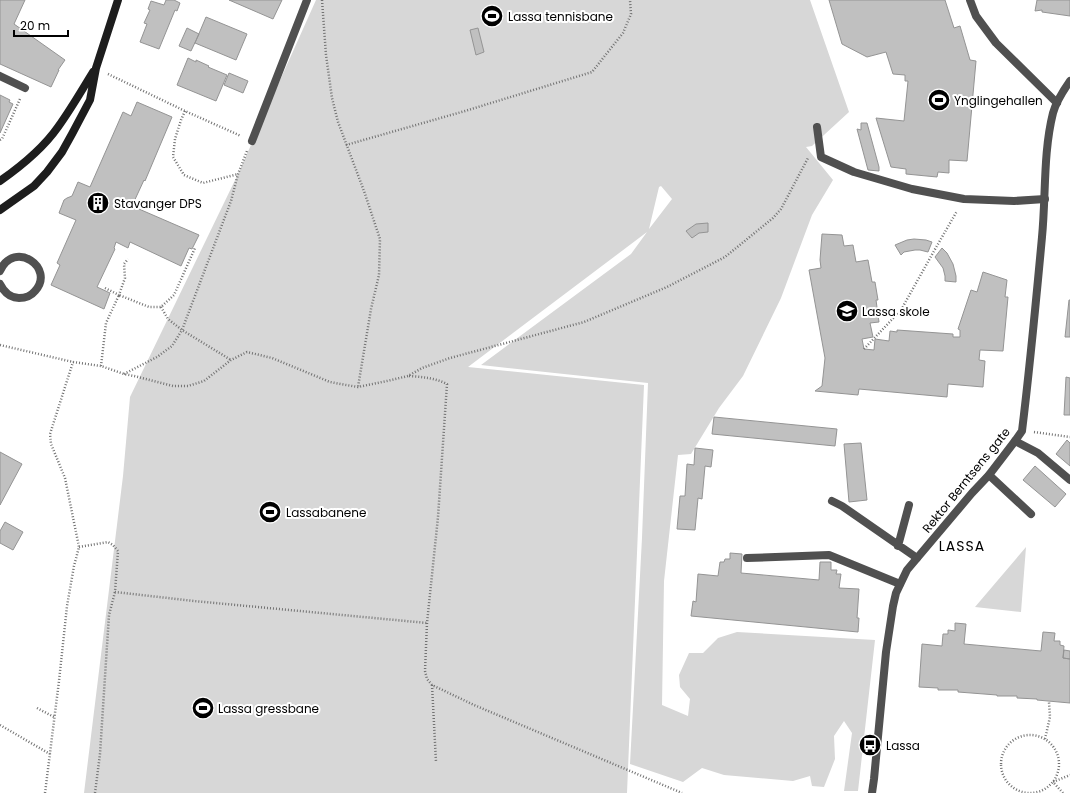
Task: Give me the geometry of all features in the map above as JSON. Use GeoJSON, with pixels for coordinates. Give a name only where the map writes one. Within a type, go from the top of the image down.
{"type":"FeatureCollection","features":[{"type":"Feature","properties":{"kind":"main road"},"geometry":{"type":"LineString","coordinates":[[0,210],[34,186],[62,152],[90,100],[96,68],[118,0]]}},
{"type":"Feature","properties":{"kind":"main road"},"geometry":{"type":"LineString","coordinates":[[0,181],[20,166],[58,128],[96,68]]}},
{"type":"Feature","properties":{"kind":"street"},"geometry":{"type":"LineString","coordinates":[[252,141],[307,0]]}},
{"type":"Feature","properties":{"kind":"street"},"geometry":{"type":"LineString","coordinates":[[970,0],[976,16],[996,43],[1057,103]]}},
{"type":"Feature","properties":{"kind":"street"},"geometry":{"type":"LineString","coordinates":[[0,76],[25,88]]}},
{"type":"Feature","properties":{"kind":"street","name":"Rektor Berntsens gate"},"geometry":{"type":"LineString","coordinates":[[872,793],[886,652],[896,593],[908,570],[917,558],[989,475],[1022,431],[1032,354],[1044,223],[1047,145],[1053,113],[1063,91],[1070,81]]}},
{"type":"Feature","properties":{"kind":"street"},"geometry":{"type":"LineString","coordinates":[[816,127],[821,157],[854,172],[912,189],[964,199],[1014,202],[1045,199]]}},
{"type":"Feature","properties":{"kind":"street"},"geometry":{"type":"LineString","coordinates":[[0,271],[2,266],[7,261],[12,258],[20,257],[27,258],[34,262],[41,276],[40,283],[36,290],[31,295],[24,298],[9,296],[1,289]]}},
{"type":"Feature","properties":{"kind":"street"},"geometry":{"type":"LineString","coordinates":[[1015,441],[1038,453],[1070,480]]}},
{"type":"Feature","properties":{"kind":"street"},"geometry":{"type":"LineString","coordinates":[[989,475],[1030,514]]}},
{"type":"Feature","properties":{"kind":"street"},"geometry":{"type":"LineString","coordinates":[[832,501],[842,506],[917,558]]}},
{"type":"Feature","properties":{"kind":"street"},"geometry":{"type":"LineString","coordinates":[[898,546],[909,506]]}},
{"type":"Feature","properties":{"kind":"street"},"geometry":{"type":"LineString","coordinates":[[747,558],[829,555],[900,584]]}},
{"type":"Feature","properties":{"kind":"path"},"geometry":{"type":"LineString","coordinates":[[322,0],[326,56],[332,98],[338,122],[380,239],[379,275],[358,387]]}},
{"type":"Feature","properties":{"kind":"path"},"geometry":{"type":"LineString","coordinates":[[346,145],[465,111],[592,72],[623,33],[631,14],[630,0]]}},
{"type":"Feature","properties":{"kind":"path"},"geometry":{"type":"LineString","coordinates":[[107,73],[185,111],[252,141],[238,174],[231,201],[182,330],[172,346],[157,358],[124,374]]}},
{"type":"Feature","properties":{"kind":"path"},"geometry":{"type":"LineString","coordinates":[[0,140],[2,139],[25,88]]}},
{"type":"Feature","properties":{"kind":"path"},"geometry":{"type":"LineString","coordinates":[[185,111],[175,139],[173,158],[184,175],[203,182],[238,174]]}},
{"type":"Feature","properties":{"kind":"path"},"geometry":{"type":"LineString","coordinates":[[408,376],[422,368],[450,358],[584,322],[667,287],[724,257],[773,218],[781,209],[809,158],[812,156],[821,157]]}},
{"type":"Feature","properties":{"kind":"path"},"geometry":{"type":"LineString","coordinates":[[864,349],[901,310],[964,199]]}},
{"type":"Feature","properties":{"kind":"path"},"geometry":{"type":"LineString","coordinates":[[105,288],[149,308],[161,307],[174,295],[195,248]]}},
{"type":"Feature","properties":{"kind":"path"},"geometry":{"type":"LineString","coordinates":[[101,366],[106,323],[125,278],[124,264],[128,259]]}},
{"type":"Feature","properties":{"kind":"path"},"geometry":{"type":"LineString","coordinates":[[161,307],[168,319],[182,330],[232,360]]}},
{"type":"Feature","properties":{"kind":"path"},"geometry":{"type":"LineString","coordinates":[[0,345],[73,362],[101,366],[124,374],[173,386],[188,386],[204,381],[232,360],[247,352],[272,358],[330,382],[358,387],[408,376],[424,377],[438,380],[447,384],[438,517],[427,623],[424,671],[427,679],[432,685],[495,714],[682,793]]}},
{"type":"Feature","properties":{"kind":"path"},"geometry":{"type":"LineString","coordinates":[[45,793],[67,606],[79,547],[65,478],[51,444],[50,434],[73,362]]}},
{"type":"Feature","properties":{"kind":"path"},"geometry":{"type":"LineString","coordinates":[[1022,431],[1070,437]]}},
{"type":"Feature","properties":{"kind":"path"},"geometry":{"type":"LineString","coordinates":[[79,547],[108,542],[118,551],[115,592],[109,615],[100,754],[95,793]]}},
{"type":"Feature","properties":{"kind":"path"},"geometry":{"type":"LineString","coordinates":[[115,592],[427,623]]}},
{"type":"Feature","properties":{"kind":"path"},"geometry":{"type":"LineString","coordinates":[[432,685],[436,762]]}},
{"type":"Feature","properties":{"kind":"path"},"geometry":{"type":"LineString","coordinates":[[1045,739],[1050,717],[1049,702]]}},
{"type":"Feature","properties":{"kind":"path"},"geometry":{"type":"LineString","coordinates":[[37,708],[54,717]]}},
{"type":"Feature","properties":{"kind":"path"},"geometry":{"type":"LineString","coordinates":[[0,724],[50,754]]}},
{"type":"Feature","properties":{"kind":"path"},"geometry":{"type":"LineString","coordinates":[[1053,782],[1058,773],[1059,763],[1057,754],[1052,745],[1045,739],[1036,735],[1026,735],[1017,738],[1010,743],[1004,751],[1001,760],[1002,770],[1005,778],[1011,786],[1019,791],[1028,793],[1037,792],[1046,788],[1053,782],[1070,775]]}},
{"type":"Feature","properties":{"kind":"path"},"geometry":{"type":"LineString","coordinates":[[1053,782],[1063,793]]}},
{"type":"Feature","properties":{"kind":"shaded area","name":"Lassabanene"},"geometry":{"type":"Polygon","coordinates":[[[316,0],[810,0],[849,112],[812,146],[806,147],[833,180],[812,215],[781,298],[743,376],[719,408],[691,454],[678,455],[664,581],[662,705],[688,716],[690,699],[680,687],[679,675],[689,653],[703,653],[718,638],[737,632],[875,640],[858,791],[844,791],[852,733],[844,721],[834,736],[835,759],[824,787],[812,786],[810,776],[793,781],[724,775],[702,768],[683,782],[630,764],[642,538],[648,383],[481,365],[631,254],[647,232],[468,367],[644,385],[627,793],[84,793],[123,476],[130,397],[238,174],[316,0]],[[661,186],[659,187],[649,229],[672,199],[661,186]]]}},
{"type":"Feature","properties":{"kind":"shaded area"},"geometry":{"type":"Polygon","coordinates":[[[1026,547],[1021,612],[975,607],[1026,547]]]}},
{"type":"Feature","properties":{"kind":"building"},"geometry":{"type":"Polygon","coordinates":[[[0,0],[25,0],[14,24],[65,60],[58,70],[51,87],[0,64],[0,0]]]}},
{"type":"Feature","properties":{"kind":"building"},"geometry":{"type":"Polygon","coordinates":[[[166,0],[174,0],[180,3],[177,11],[175,10],[159,49],[140,42],[147,24],[144,23],[150,10],[148,9],[151,1],[164,5],[166,0]]]}},
{"type":"Feature","properties":{"kind":"building"},"geometry":{"type":"Polygon","coordinates":[[[229,0],[282,0],[273,19],[229,0]]]}},
{"type":"Feature","properties":{"kind":"building","name":"Ynglingehallen"},"geometry":{"type":"Polygon","coordinates":[[[829,0],[945,0],[954,28],[960,26],[970,60],[976,61],[967,161],[949,160],[949,173],[938,172],[937,177],[906,174],[906,169],[891,167],[876,118],[904,121],[908,81],[905,81],[905,75],[893,74],[886,52],[867,57],[842,44],[829,0]]]}},
{"type":"Feature","properties":{"kind":"building"},"geometry":{"type":"Polygon","coordinates":[[[1037,0],[1070,0],[1070,16],[1042,12],[1042,10],[1035,11],[1037,0]]]}},
{"type":"Feature","properties":{"kind":"building"},"geometry":{"type":"Polygon","coordinates":[[[206,17],[247,34],[236,60],[195,43],[206,17]]]}},
{"type":"Feature","properties":{"kind":"building"},"geometry":{"type":"Polygon","coordinates":[[[187,28],[199,34],[191,51],[179,46],[187,28]]]}},
{"type":"Feature","properties":{"kind":"building"},"geometry":{"type":"Polygon","coordinates":[[[478,28],[484,52],[476,55],[470,30],[478,28]]]}},
{"type":"Feature","properties":{"kind":"building"},"geometry":{"type":"Polygon","coordinates":[[[188,58],[196,62],[196,60],[227,75],[216,101],[177,85],[188,58]]]}},
{"type":"Feature","properties":{"kind":"building"},"geometry":{"type":"Polygon","coordinates":[[[229,73],[248,81],[243,93],[224,85],[229,73]]]}},
{"type":"Feature","properties":{"kind":"building"},"geometry":{"type":"Polygon","coordinates":[[[0,95],[10,100],[9,102],[13,104],[0,133],[0,95]]]}},
{"type":"Feature","properties":{"kind":"building","name":"Stavanger DPS"},"geometry":{"type":"Polygon","coordinates":[[[137,102],[172,117],[145,181],[144,180],[132,206],[199,235],[192,249],[189,248],[181,266],[130,242],[128,248],[116,242],[115,249],[97,287],[110,293],[104,309],[51,285],[60,265],[57,263],[76,220],[59,213],[64,200],[72,196],[78,182],[90,187],[123,112],[131,116],[137,102]]]}},
{"type":"Feature","properties":{"kind":"building"},"geometry":{"type":"Polygon","coordinates":[[[861,123],[867,123],[879,171],[868,170],[857,129],[861,130],[861,123]]]}},
{"type":"Feature","properties":{"kind":"building"},"geometry":{"type":"Polygon","coordinates":[[[708,223],[708,232],[699,233],[692,238],[686,231],[696,224],[708,223]]]}},
{"type":"Feature","properties":{"kind":"building","name":"Lassa skole"},"geometry":{"type":"Polygon","coordinates":[[[822,234],[842,235],[844,246],[853,245],[856,262],[868,260],[872,282],[875,282],[879,322],[870,323],[873,337],[862,339],[864,349],[874,350],[875,339],[889,341],[890,331],[897,332],[897,330],[953,334],[953,337],[960,337],[960,330],[958,329],[971,290],[977,292],[983,272],[1007,280],[1005,297],[1008,297],[1003,351],[980,350],[979,360],[985,361],[983,387],[948,384],[947,397],[859,389],[858,395],[815,391],[822,386],[825,358],[809,270],[821,268],[820,260],[822,234]]]}},
{"type":"Feature","properties":{"kind":"building"},"geometry":{"type":"Polygon","coordinates":[[[914,239],[932,242],[928,252],[915,250],[904,252],[901,255],[895,245],[914,239]]]}},
{"type":"Feature","properties":{"kind":"building"},"geometry":{"type":"Polygon","coordinates":[[[942,248],[947,253],[953,264],[956,282],[945,281],[943,268],[935,257],[942,248]]]}},
{"type":"Feature","properties":{"kind":"building"},"geometry":{"type":"Polygon","coordinates":[[[1069,300],[1070,337],[1065,337],[1069,300]]]}},
{"type":"Feature","properties":{"kind":"building"},"geometry":{"type":"Polygon","coordinates":[[[1066,377],[1070,378],[1070,415],[1064,415],[1066,377]]]}},
{"type":"Feature","properties":{"kind":"building"},"geometry":{"type":"Polygon","coordinates":[[[714,417],[837,429],[835,446],[712,434],[714,417]]]}},
{"type":"Feature","properties":{"kind":"building"},"geometry":{"type":"Polygon","coordinates":[[[1067,440],[1070,443],[1070,466],[1056,454],[1067,440]]]}},
{"type":"Feature","properties":{"kind":"building"},"geometry":{"type":"Polygon","coordinates":[[[861,443],[867,500],[849,502],[844,444],[861,443]]]}},
{"type":"Feature","properties":{"kind":"building"},"geometry":{"type":"Polygon","coordinates":[[[695,448],[713,450],[711,467],[705,466],[702,499],[698,498],[695,530],[677,529],[680,496],[685,496],[687,464],[694,465],[695,448]]]}},
{"type":"Feature","properties":{"kind":"building"},"geometry":{"type":"Polygon","coordinates":[[[0,452],[22,464],[0,505],[0,452]]]}},
{"type":"Feature","properties":{"kind":"building"},"geometry":{"type":"Polygon","coordinates":[[[1035,466],[1066,494],[1055,507],[1023,480],[1035,466]]]}},
{"type":"Feature","properties":{"kind":"building"},"geometry":{"type":"Polygon","coordinates":[[[5,522],[23,532],[13,550],[0,543],[0,531],[5,522]]]}},
{"type":"Feature","properties":{"kind":"building"},"geometry":{"type":"Polygon","coordinates":[[[730,553],[742,554],[741,573],[819,580],[820,562],[831,562],[831,570],[837,570],[836,574],[841,574],[839,588],[859,589],[857,618],[859,618],[858,632],[691,616],[693,601],[696,602],[698,574],[718,576],[720,562],[724,562],[725,559],[730,559],[730,553]]]}},
{"type":"Feature","properties":{"kind":"building"},"geometry":{"type":"Polygon","coordinates":[[[955,623],[966,624],[964,644],[1041,651],[1043,632],[1055,633],[1054,641],[1060,641],[1060,645],[1064,646],[1063,658],[1070,659],[1070,703],[1017,698],[1017,696],[997,696],[958,692],[958,690],[938,690],[938,688],[919,687],[922,644],[942,646],[943,634],[948,634],[948,630],[955,631],[955,623]]]}},
{"type":"Feature","properties":{"kind":"building"},"geometry":{"type":"Polygon","coordinates":[[[1064,650],[1070,651],[1070,659],[1063,658],[1064,650]]]}},
{"type":"Feature","properties":{"kind":"place","name":"Lassa tennisbane"},"geometry":{"type":"Point","coordinates":[492,16]}},
{"type":"Feature","properties":{"kind":"place","name":"Ynglingehallen"},"geometry":{"type":"Point","coordinates":[939,100]}},
{"type":"Feature","properties":{"kind":"place","name":"Stavanger DPS"},"geometry":{"type":"Point","coordinates":[98,203]}},
{"type":"Feature","properties":{"kind":"place","name":"Lassa skole"},"geometry":{"type":"Point","coordinates":[847,311]}},
{"type":"Feature","properties":{"kind":"place","name":"Lassabanene"},"geometry":{"type":"Point","coordinates":[270,512]}},
{"type":"Feature","properties":{"kind":"place","name":"Lassa gressbane"},"geometry":{"type":"Point","coordinates":[203,708]}},
{"type":"Feature","properties":{"kind":"place","name":"Lassa"},"geometry":{"type":"Point","coordinates":[870,745]}},
{"type":"Feature","properties":{"kind":"district","name":"LASSA"},"geometry":{"type":"Point","coordinates":[962,546]}}]}
